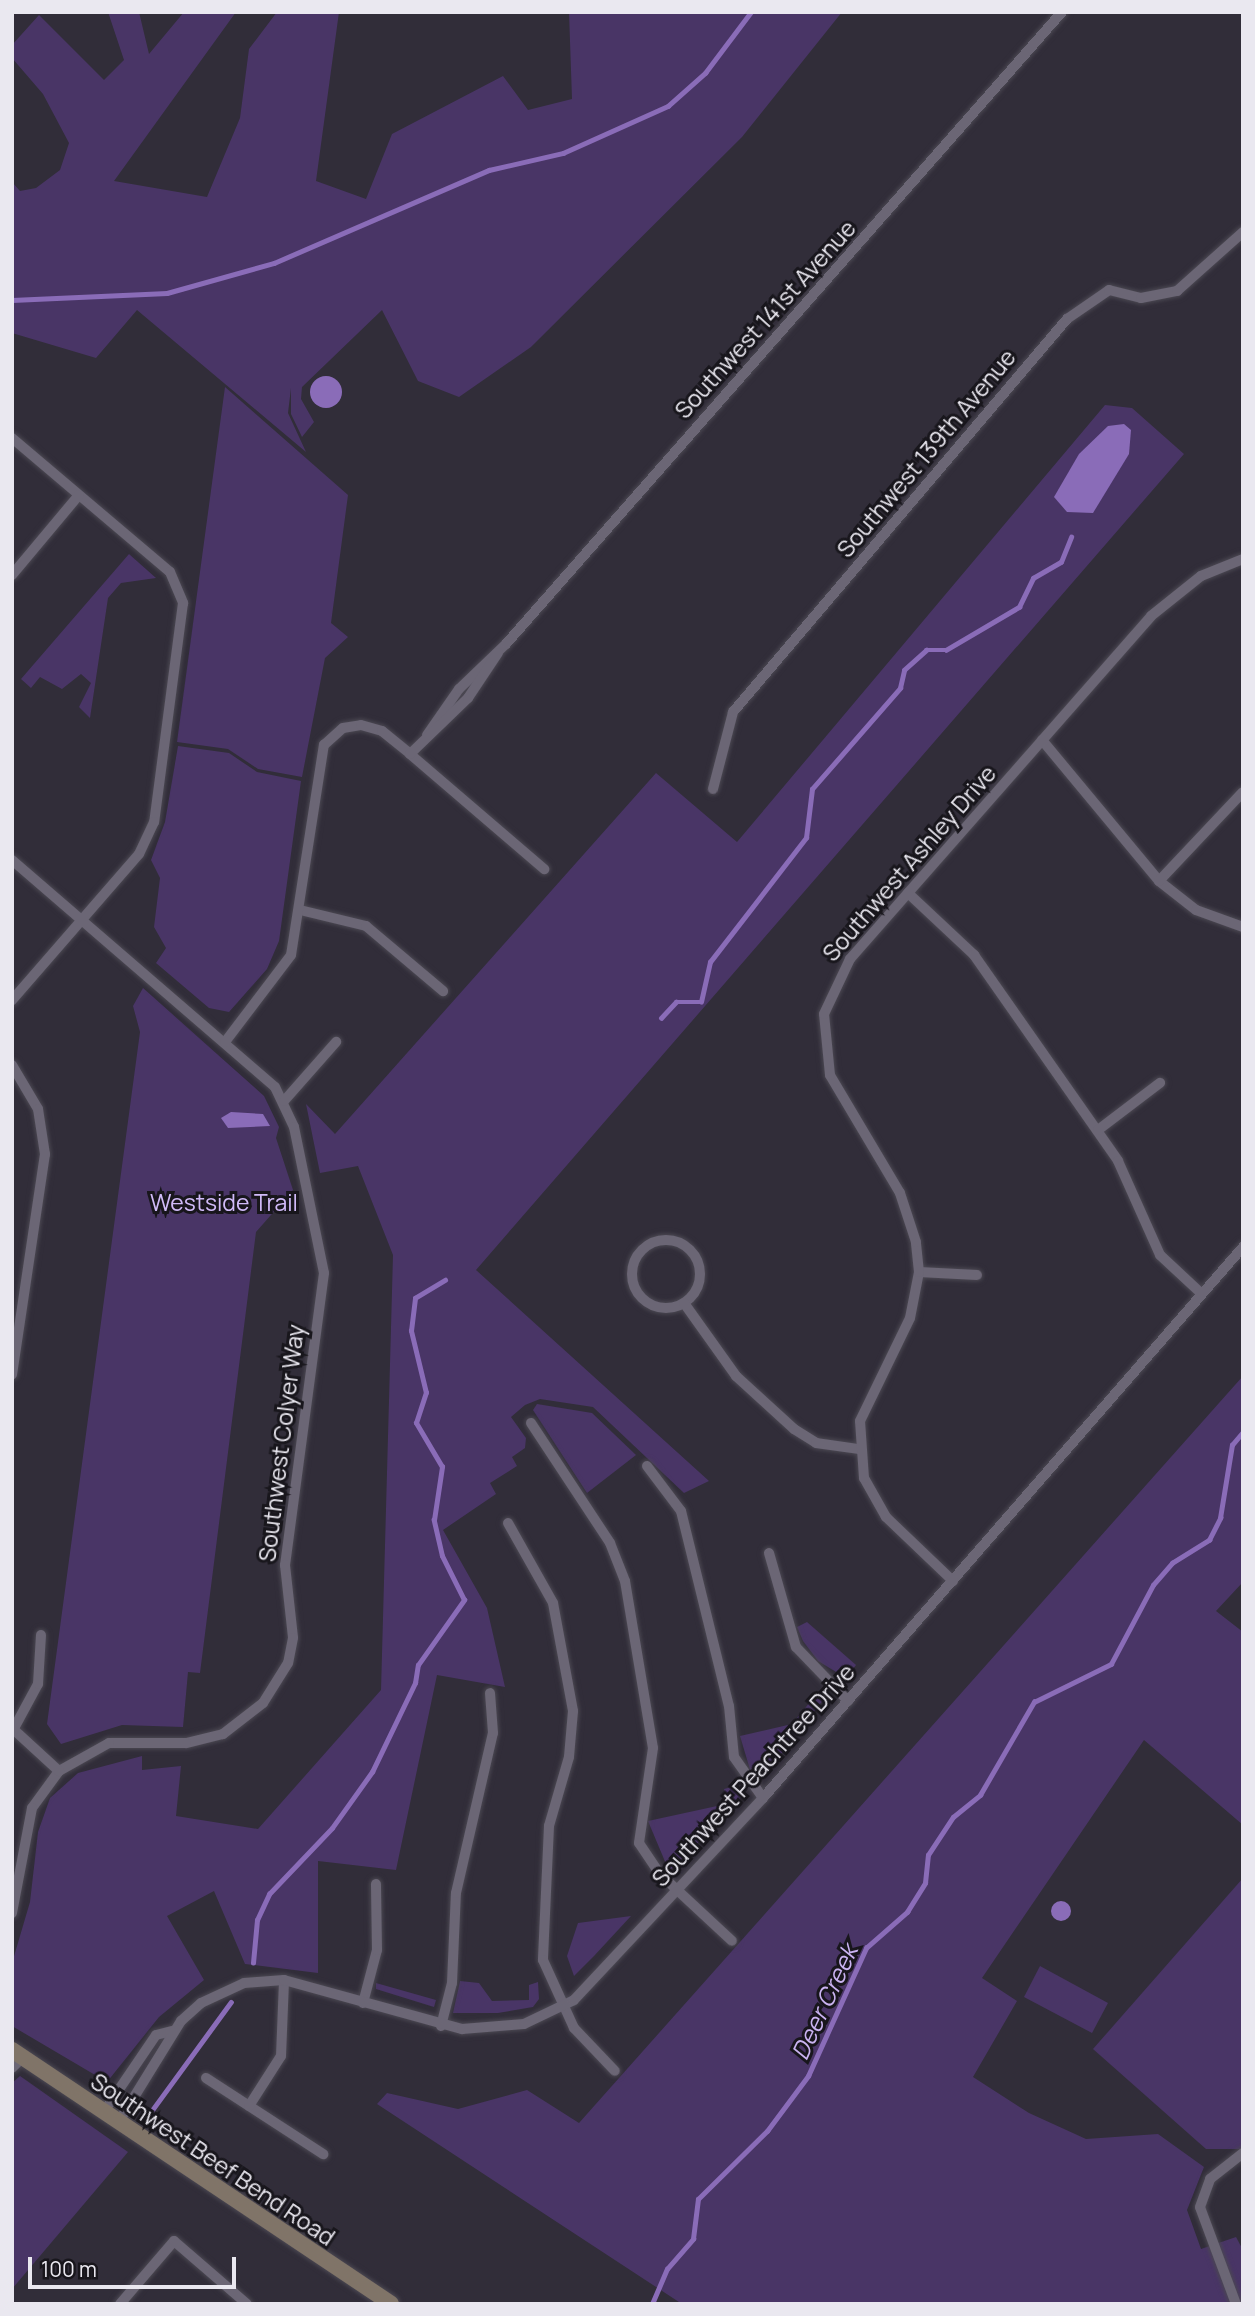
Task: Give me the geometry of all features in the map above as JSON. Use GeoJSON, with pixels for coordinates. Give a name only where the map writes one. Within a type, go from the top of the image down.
{"type":"FeatureCollection","features":[{"type":"Feature","properties":{"kind":"main road","name":"Southwest Beef Bend Road"},"geometry":{"type":"LineString","coordinates":[[16,2058],[391,2304]]}},
{"type":"Feature","properties":{"kind":"street","name":"Southwest 141st Avenue"},"geometry":{"type":"LineString","coordinates":[[410,754],[427,735],[434,718],[498,653],[1062,12]]}},
{"type":"Feature","properties":{"kind":"street","name":"Southwest 139th Avenue"},"geometry":{"type":"LineString","coordinates":[[713,789],[733,712],[1067,319],[1108,290],[1141,298],[1177,291],[1243,232]]}},
{"type":"Feature","properties":{"kind":"street"},"geometry":{"type":"LineString","coordinates":[[12,438],[170,572],[183,603],[154,822],[139,854],[12,1000]]}},
{"type":"Feature","properties":{"kind":"street"},"geometry":{"type":"LineString","coordinates":[[12,575],[79,495]]}},
{"type":"Feature","properties":{"kind":"street","name":"Southwest Ashley Drive"},"geometry":{"type":"LineString","coordinates":[[953,1581],[886,1517],[871,1495],[858,1449],[865,1404],[906,1328],[919,1272],[910,1216],[838,1092],[823,1036],[838,976],[1168,599],[1243,559]]}},
{"type":"Feature","properties":{"kind":"street"},"geometry":{"type":"LineString","coordinates":[[225,1042],[284,970],[300,910],[324,745],[343,728],[361,725],[382,731],[544,869]]}},
{"type":"Feature","properties":{"kind":"street"},"geometry":{"type":"LineString","coordinates":[[1042,740],[1159,881],[1196,910],[1243,927]]}},
{"type":"Feature","properties":{"kind":"street"},"geometry":{"type":"LineString","coordinates":[[1159,881],[1243,792]]}},
{"type":"Feature","properties":{"kind":"street"},"geometry":{"type":"LineString","coordinates":[[12,860],[225,1042],[284,1101],[336,1042]]}},
{"type":"Feature","properties":{"kind":"street"},"geometry":{"type":"LineString","coordinates":[[908,893],[974,955],[1098,1130],[1153,1243],[1202,1294]]}},
{"type":"Feature","properties":{"kind":"street"},"geometry":{"type":"LineString","coordinates":[[300,910],[366,926],[443,991]]}},
{"type":"Feature","properties":{"kind":"street"},"geometry":{"type":"LineString","coordinates":[[12,1065],[38,1110],[45,1154],[12,1375]]}},
{"type":"Feature","properties":{"kind":"street"},"geometry":{"type":"LineString","coordinates":[[1098,1130],[1160,1083]]}},
{"type":"Feature","properties":{"kind":"street","name":"Southwest Colyer Way"},"geometry":{"type":"LineString","coordinates":[[12,1913],[14,1887],[32,1808],[59,1771],[109,1743],[186,1743],[223,1734],[263,1703],[288,1663],[293,1638],[285,1565],[324,1273],[284,1101]]}},
{"type":"Feature","properties":{"kind":"street"},"geometry":{"type":"LineString","coordinates":[[678,1241],[696,1258],[699,1280],[684,1303],[655,1307],[635,1290],[632,1264],[647,1244],[678,1241]]}},
{"type":"Feature","properties":{"kind":"street","name":"Southwest Peachtree Drive"},"geometry":{"type":"LineString","coordinates":[[103,2113],[156,2035],[172,2031],[201,2003],[229,1988],[284,1980],[441,2026],[507,2027],[563,2007],[678,1892],[763,1798],[1243,1247]]}},
{"type":"Feature","properties":{"kind":"street"},"geometry":{"type":"LineString","coordinates":[[919,1272],[977,1275]]}},
{"type":"Feature","properties":{"kind":"street"},"geometry":{"type":"LineString","coordinates":[[684,1303],[736,1376],[794,1429],[816,1443],[858,1449]]}},
{"type":"Feature","properties":{"kind":"street"},"geometry":{"type":"LineString","coordinates":[[531,1423],[620,1563],[652,1722],[653,1762],[638,1817],[639,1843],[678,1892],[732,1941]]}},
{"type":"Feature","properties":{"kind":"street"},"geometry":{"type":"LineString","coordinates":[[647,1466],[681,1511],[729,1706],[738,1770],[763,1798]]}},
{"type":"Feature","properties":{"kind":"street"},"geometry":{"type":"LineString","coordinates":[[508,1523],[554,1603],[573,1711],[569,1757],[549,1826],[542,1949],[563,2007],[586,2044],[615,2071]]}},
{"type":"Feature","properties":{"kind":"street"},"geometry":{"type":"LineString","coordinates":[[769,1553],[796,1647],[848,1701]]}},
{"type":"Feature","properties":{"kind":"street"},"geometry":{"type":"LineString","coordinates":[[41,1635],[38,1684],[13,1730],[59,1771]]}},
{"type":"Feature","properties":{"kind":"street"},"geometry":{"type":"LineString","coordinates":[[441,2026],[452,1983],[456,1893],[493,1733],[490,1693]]}},
{"type":"Feature","properties":{"kind":"street"},"geometry":{"type":"LineString","coordinates":[[363,2003],[377,1950],[376,1884]]}},
{"type":"Feature","properties":{"kind":"street"},"geometry":{"type":"LineString","coordinates":[[250,2106],[281,2056],[284,1980]]}},
{"type":"Feature","properties":{"kind":"street","name":"Southwest Peachtree Drive"},"geometry":{"type":"LineString","coordinates":[[118,2123],[170,2046],[172,2031]]}},
{"type":"Feature","properties":{"kind":"street"},"geometry":{"type":"LineString","coordinates":[[206,2078],[323,2154]]}},
{"type":"Feature","properties":{"kind":"street"},"geometry":{"type":"LineString","coordinates":[[1236,2304],[1200,2207],[1210,2179],[1243,2154]]}},
{"type":"Feature","properties":{"kind":"street"},"geometry":{"type":"LineString","coordinates":[[120,2304],[174,2241],[247,2304]]}},
{"type":"Feature","properties":{"kind":"green space"},"geometry":{"type":"Polygon","coordinates":[[[108,12],[139,12],[149,54],[184,12],[236,12],[114,181],[207,197],[240,118],[249,49],[277,12],[339,12],[316,181],[366,199],[392,134],[503,76],[528,110],[572,99],[569,12],[842,12],[742,137],[531,347],[459,397],[418,381],[382,310],[302,387],[301,399],[314,422],[302,437],[291,414],[291,388],[288,413],[306,452],[137,310],[96,358],[12,333],[12,182],[20,191],[36,188],[60,170],[69,143],[43,94],[12,58],[12,45],[39,15],[104,80],[124,60],[108,12]]]}},
{"type":"Feature","properties":{"kind":"green space"},"geometry":{"type":"Polygon","coordinates":[[[225,387],[348,495],[331,623],[348,637],[325,658],[302,777],[258,769],[228,749],[177,742],[225,387]]]}},
{"type":"Feature","properties":{"kind":"green space"},"geometry":{"type":"Polygon","coordinates":[[[1105,405],[1132,408],[1184,454],[476,1270],[709,1481],[684,1493],[593,1407],[540,1399],[525,1405],[511,1417],[526,1438],[525,1448],[512,1457],[517,1466],[490,1483],[496,1494],[443,1530],[487,1608],[505,1687],[437,1675],[396,1870],[318,1861],[318,1973],[245,1964],[214,1891],[167,1916],[204,1980],[159,2017],[107,2082],[12,2026],[12,1963],[30,1902],[38,1832],[50,1798],[78,1773],[142,1756],[142,1770],[181,1766],[176,1816],[258,1829],[381,1690],[393,1255],[358,1166],[320,1173],[306,1104],[335,1134],[656,773],[737,842],[1105,405]]]}},
{"type":"Feature","properties":{"kind":"green space"},"geometry":{"type":"Polygon","coordinates":[[[129,554],[156,578],[121,583],[108,598],[90,718],[79,707],[91,683],[81,674],[62,689],[40,677],[31,688],[21,679],[129,554]]]}},
{"type":"Feature","properties":{"kind":"green space"},"geometry":{"type":"Polygon","coordinates":[[[178,746],[229,753],[257,772],[301,781],[279,941],[267,969],[229,1012],[209,1008],[156,963],[166,948],[154,927],[160,878],[151,860],[165,822],[178,746]]]}},
{"type":"Feature","properties":{"kind":"green space","name":"Westside Trail"},"geometry":{"type":"Polygon","coordinates":[[[143,988],[264,1096],[279,1127],[276,1138],[293,1190],[256,1232],[200,1673],[188,1672],[183,1727],[122,1725],[61,1744],[47,1724],[140,1032],[133,1006],[143,988]]]}},
{"type":"Feature","properties":{"kind":"green space"},"geometry":{"type":"Polygon","coordinates":[[[1243,1376],[1243,1582],[1216,1611],[1243,1632],[1243,1825],[1144,1740],[982,1978],[1017,2001],[973,2077],[1029,2113],[1086,2139],[1158,2134],[1204,2167],[1187,2210],[1201,2249],[1236,2237],[1243,2250],[1243,2304],[682,2304],[377,2104],[387,2093],[458,2109],[527,2090],[579,2123],[1243,1376]]]}},
{"type":"Feature","properties":{"kind":"green space"},"geometry":{"type":"Polygon","coordinates":[[[537,1404],[592,1413],[636,1455],[587,1493],[533,1410],[537,1404]]]}},
{"type":"Feature","properties":{"kind":"green space"},"geometry":{"type":"Polygon","coordinates":[[[807,1622],[856,1665],[846,1678],[818,1661],[803,1641],[797,1627],[807,1622]]]}},
{"type":"Feature","properties":{"kind":"green space"},"geometry":{"type":"Polygon","coordinates":[[[820,1690],[827,1695],[767,1772],[758,1777],[751,1773],[740,1736],[792,1724],[820,1690]]]}},
{"type":"Feature","properties":{"kind":"green space"},"geometry":{"type":"Polygon","coordinates":[[[732,1787],[742,1794],[738,1804],[669,1871],[648,1821],[717,1806],[726,1800],[724,1789],[732,1787]]]}},
{"type":"Feature","properties":{"kind":"green space"},"geometry":{"type":"Polygon","coordinates":[[[1243,1878],[1243,2149],[1206,2149],[1093,2049],[1243,1878]]]}},
{"type":"Feature","properties":{"kind":"green space"},"geometry":{"type":"Polygon","coordinates":[[[631,1916],[574,1976],[567,1956],[578,1923],[631,1916]]]}},
{"type":"Feature","properties":{"kind":"green space"},"geometry":{"type":"Polygon","coordinates":[[[1040,1966],[1108,2003],[1092,2033],[1024,1997],[1040,1966]]]}},
{"type":"Feature","properties":{"kind":"green space"},"geometry":{"type":"Polygon","coordinates":[[[460,1981],[479,1983],[492,2001],[529,2000],[529,1985],[538,1982],[539,1999],[533,2007],[498,2013],[453,2013],[460,1981]]]}},
{"type":"Feature","properties":{"kind":"green space"},"geometry":{"type":"Polygon","coordinates":[[[376,1983],[436,2000],[434,2007],[376,1989],[376,1983]]]}},
{"type":"Feature","properties":{"kind":"green space"},"geometry":{"type":"Polygon","coordinates":[[[20,2076],[128,2152],[12,2289],[12,2083],[20,2076]]]}},
{"type":"Feature","properties":{"kind":"shaded area"},"geometry":{"type":"Polygon","coordinates":[[[326,376],[337,381],[342,392],[337,403],[326,408],[315,403],[310,392],[315,381],[326,376]]]}},
{"type":"Feature","properties":{"kind":"shaded area"},"geometry":{"type":"Polygon","coordinates":[[[1124,424],[1131,430],[1129,454],[1093,513],[1067,512],[1054,497],[1079,454],[1108,426],[1124,424]]]}},
{"type":"Feature","properties":{"kind":"shaded area"},"geometry":{"type":"Polygon","coordinates":[[[231,1112],[263,1114],[270,1126],[228,1128],[221,1118],[231,1112]]]}},
{"type":"Feature","properties":{"kind":"shaded area"},"geometry":{"type":"Polygon","coordinates":[[[1057,1901],[1065,1901],[1071,1911],[1065,1921],[1057,1921],[1051,1915],[1051,1907],[1057,1901]]]}},
{"type":"Feature","properties":{"kind":"waterway"},"geometry":{"type":"LineString","coordinates":[[12,300],[167,293],[274,263],[489,170],[563,153],[668,106],[705,73],[751,12]]}},
{"type":"Feature","properties":{"kind":"waterway"},"geometry":{"type":"LineString","coordinates":[[661,1018],[676,1002],[701,1002],[710,962],[806,838],[812,789],[900,688],[904,670],[926,650],[946,650],[1019,607],[1033,578],[1061,562],[1071,537]]}},
{"type":"Feature","properties":{"kind":"waterway"},"geometry":{"type":"LineString","coordinates":[[253,1963],[257,1920],[269,1894],[332,1828],[372,1772],[415,1683],[418,1665],[464,1600],[442,1556],[434,1520],[442,1467],[416,1423],[426,1393],[411,1331],[415,1298],[445,1280]]}},
{"type":"Feature","properties":{"kind":"waterway","name":"Deer Creek"},"geometry":{"type":"LineString","coordinates":[[652,2304],[667,2269],[693,2239],[698,2199],[767,2131],[808,2076],[866,1948],[907,1912],[925,1883],[928,1855],[953,1817],[980,1795],[1034,1702],[1111,1664],[1153,1585],[1172,1563],[1209,1540],[1220,1518],[1232,1445],[1243,1432]]}},
{"type":"Feature","properties":{"kind":"waterway"},"geometry":{"type":"LineString","coordinates":[[150,2113],[231,2002]]}}]}
